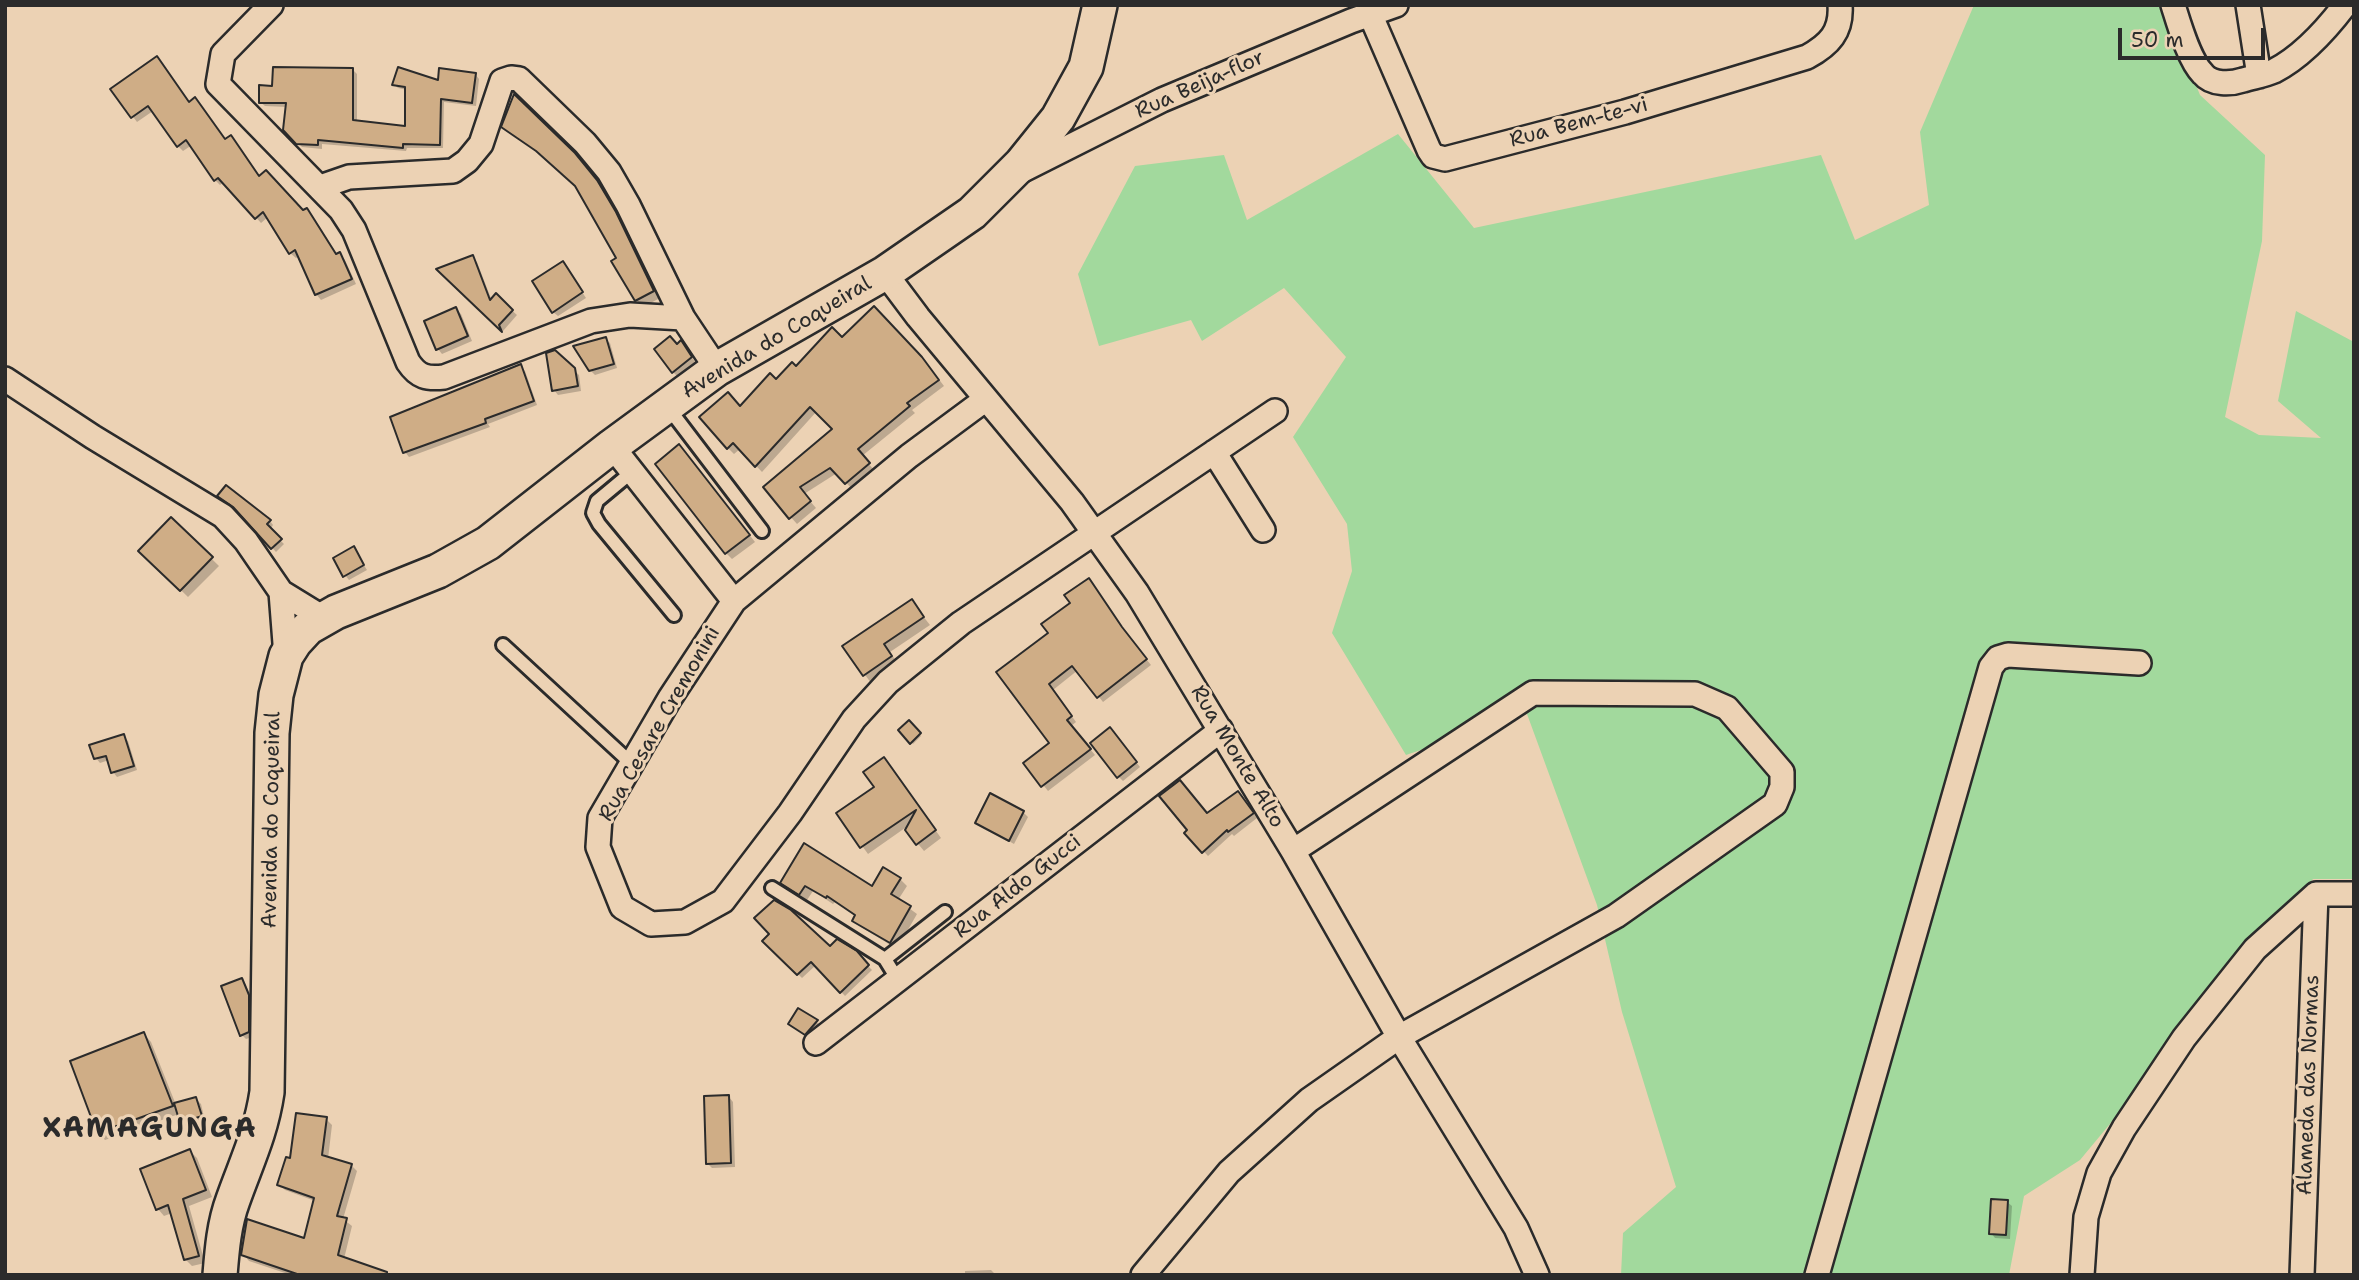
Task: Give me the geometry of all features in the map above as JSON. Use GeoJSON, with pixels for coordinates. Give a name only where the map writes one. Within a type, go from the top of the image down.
{"type":"FeatureCollection","features":[{"type":"Feature","properties":{"kind":"main road","name":"Avenida do Coqueiral"},"geometry":{"type":"LineString","coordinates":[[220,1275],[225,1228],[232,1201],[263,1121],[267,1092],[272,733],[276,695],[286,656],[295,642],[308,628],[325,619],[438,571],[488,543],[611,446],[718,369],[885,273],[972,213],[1009,177],[1058,118],[1086,67],[1100,5]]}},
{"type":"Feature","properties":{"kind":"street"},"geometry":{"type":"LineString","coordinates":[[271,5],[223,54],[218,84],[341,210],[354,230],[408,362],[415,373],[428,379],[444,377],[591,321],[630,315],[683,318]]}},
{"type":"Feature","properties":{"kind":"street","name":"Rua Beija-flor"},"geometry":{"type":"LineString","coordinates":[[1009,177],[1162,100],[1356,14],[1396,5]]}},
{"type":"Feature","properties":{"kind":"street","name":"Rua Bem-te-vi"},"geometry":{"type":"LineString","coordinates":[[1356,14],[1429,150],[1433,156],[1445,159],[1625,112],[1807,57],[1824,47],[1838,30],[1840,5]]}},
{"type":"Feature","properties":{"kind":"street"},"geometry":{"type":"LineString","coordinates":[[2172,5],[2203,75],[2216,82],[2233,83],[2274,71],[2304,51],[2328,28],[2345,5]]}},
{"type":"Feature","properties":{"kind":"street"},"geometry":{"type":"LineString","coordinates":[[2248,5],[2259,76]]}},
{"type":"Feature","properties":{"kind":"street"},"geometry":{"type":"LineString","coordinates":[[320,187],[349,177],[453,171],[467,161],[481,144],[502,81],[519,79],[585,143],[609,172],[683,318],[718,369]]}},
{"type":"Feature","properties":{"kind":"street","name":"Rua Monte Alto"},"geometry":{"type":"LineString","coordinates":[[885,273],[918,317],[1072,502],[1137,593],[1293,851],[1399,1037],[1516,1228],[1537,1275]]}},
{"type":"Feature","properties":{"kind":"street"},"geometry":{"type":"LineString","coordinates":[[5,379],[223,516],[246,541],[281,592],[325,619]]}},
{"type":"Feature","properties":{"kind":"street","name":"Rua Cesare Cremonini"},"geometry":{"type":"LineString","coordinates":[[986,399],[909,456],[734,601],[670,698],[600,818],[598,847],[622,907],[651,924],[685,922],[723,901],[790,813],[854,719],[888,682],[961,624],[1275,411]]}},
{"type":"Feature","properties":{"kind":"street"},"geometry":{"type":"LineString","coordinates":[[611,446],[734,601]]}},
{"type":"Feature","properties":{"kind":"street"},"geometry":{"type":"LineString","coordinates":[[1214,452],[1264,530]]}},
{"type":"Feature","properties":{"kind":"street"},"geometry":{"type":"LineString","coordinates":[[281,592],[286,656]]}},
{"type":"Feature","properties":{"kind":"street"},"geometry":{"type":"LineString","coordinates":[[1817,1275],[1991,667],[1998,659],[2008,655],[2139,663]]}},
{"type":"Feature","properties":{"kind":"street"},"geometry":{"type":"LineString","coordinates":[[1143,1275],[1229,1172],[1309,1101],[1399,1037],[1616,916],[1775,804],[1782,787],[1782,772],[1727,708],[1695,694],[1533,693],[1293,851]]}},
{"type":"Feature","properties":{"kind":"street","name":"Rua Aldo Gucci"},"geometry":{"type":"LineString","coordinates":[[816,1044],[1221,730]]}},
{"type":"Feature","properties":{"kind":"street"},"geometry":{"type":"LineString","coordinates":[[2082,1275],[2086,1217],[2099,1173],[2124,1128],[2184,1038],[2255,949],[2316,894],[2354,894]]}},
{"type":"Feature","properties":{"kind":"street","name":"Alameda das Normas"},"geometry":{"type":"LineString","coordinates":[[2302,1275],[2316,894]]}},
{"type":"Feature","properties":{"kind":"lane"},"geometry":{"type":"LineString","coordinates":[[667,405],[762,531]]}},
{"type":"Feature","properties":{"kind":"lane"},"geometry":{"type":"LineString","coordinates":[[633,471],[597,501],[593,513],[599,524],[674,615]]}},
{"type":"Feature","properties":{"kind":"lane"},"geometry":{"type":"LineString","coordinates":[[503,645],[632,764]]}},
{"type":"Feature","properties":{"kind":"lane"},"geometry":{"type":"LineString","coordinates":[[772,888],[885,959],[898,980]]}},
{"type":"Feature","properties":{"kind":"lane"},"geometry":{"type":"LineString","coordinates":[[885,959],[945,912]]}},
{"type":"Feature","properties":{"kind":"green space"},"geometry":{"type":"Polygon","coordinates":[[[1974,5],[2164,5],[2200,95],[2265,155],[2262,241],[2225,417],[2259,435],[2321,438],[2278,401],[2296,311],[2354,342],[2354,879],[2313,879],[2080,1160],[2024,1196],[2009,1275],[1621,1275],[1623,1233],[1676,1187],[1622,1012],[1597,905],[1527,714],[1406,755],[1332,633],[1352,571],[1347,524],[1293,437],[1346,357],[1284,288],[1202,341],[1191,320],[1099,346],[1078,274],[1135,166],[1224,155],[1247,220],[1398,134],[1474,228],[1821,155],[1855,240],[1929,205],[1920,132],[1974,5]]]}},
{"type":"Feature","properties":{"kind":"building"},"geometry":{"type":"Polygon","coordinates":[[[157,56],[189,102],[195,97],[225,139],[231,135],[259,176],[266,170],[303,210],[307,208],[336,254],[340,252],[352,279],[315,295],[295,250],[289,254],[263,212],[255,219],[218,178],[214,181],[186,140],[177,147],[148,106],[131,118],[110,89],[157,56]]]}},
{"type":"Feature","properties":{"kind":"building"},"geometry":{"type":"Polygon","coordinates":[[[273,67],[353,68],[353,120],[405,126],[405,87],[392,85],[398,67],[438,80],[439,68],[476,73],[472,103],[441,99],[440,145],[403,144],[403,148],[318,140],[318,145],[296,144],[283,130],[286,103],[259,103],[259,85],[272,86],[273,67]]]}},
{"type":"Feature","properties":{"kind":"building"},"geometry":{"type":"Polygon","coordinates":[[[514,94],[575,153],[597,180],[616,212],[654,291],[635,301],[611,261],[616,258],[575,186],[536,151],[501,127],[514,94]]]}},
{"type":"Feature","properties":{"kind":"building"},"geometry":{"type":"Polygon","coordinates":[[[473,255],[490,300],[496,293],[513,310],[499,325],[502,332],[436,269],[473,255]]]}},
{"type":"Feature","properties":{"kind":"building"},"geometry":{"type":"Polygon","coordinates":[[[563,261],[583,292],[552,313],[532,281],[563,261]]]}},
{"type":"Feature","properties":{"kind":"building"},"geometry":{"type":"Polygon","coordinates":[[[874,306],[922,357],[939,380],[907,403],[910,406],[858,449],[870,463],[845,484],[830,468],[800,487],[811,501],[789,519],[763,487],[832,429],[810,407],[755,467],[733,443],[727,449],[699,417],[728,392],[740,406],[770,373],[776,379],[792,362],[796,366],[832,327],[842,337],[874,306]]]}},
{"type":"Feature","properties":{"kind":"building"},"geometry":{"type":"Polygon","coordinates":[[[456,307],[468,336],[436,350],[424,321],[456,307]]]}},
{"type":"Feature","properties":{"kind":"building"},"geometry":{"type":"Polygon","coordinates":[[[670,336],[677,344],[681,340],[692,357],[672,373],[654,349],[670,336]]]}},
{"type":"Feature","properties":{"kind":"building"},"geometry":{"type":"Polygon","coordinates":[[[606,337],[614,364],[589,371],[573,346],[606,337]]]}},
{"type":"Feature","properties":{"kind":"building"},"geometry":{"type":"Polygon","coordinates":[[[555,350],[575,368],[578,386],[552,391],[546,353],[555,350]]]}},
{"type":"Feature","properties":{"kind":"building"},"geometry":{"type":"Polygon","coordinates":[[[521,364],[534,401],[485,419],[486,423],[403,453],[390,417],[521,364]]]}},
{"type":"Feature","properties":{"kind":"building"},"geometry":{"type":"Polygon","coordinates":[[[679,444],[750,535],[725,554],[655,464],[679,444]]]}},
{"type":"Feature","properties":{"kind":"building"},"geometry":{"type":"Polygon","coordinates":[[[226,485],[271,520],[267,524],[282,539],[271,549],[233,507],[217,496],[226,485]]]}},
{"type":"Feature","properties":{"kind":"building"},"geometry":{"type":"Polygon","coordinates":[[[171,517],[213,557],[180,591],[138,551],[171,517]]]}},
{"type":"Feature","properties":{"kind":"building"},"geometry":{"type":"Polygon","coordinates":[[[354,546],[364,565],[343,577],[333,558],[354,546]]]}},
{"type":"Feature","properties":{"kind":"building"},"geometry":{"type":"Polygon","coordinates":[[[1089,578],[1147,659],[1097,698],[1072,666],[1049,684],[1072,716],[1067,720],[1091,749],[1041,787],[1023,763],[1049,743],[996,672],[1048,633],[1041,624],[1070,603],[1064,595],[1089,578]]]}},
{"type":"Feature","properties":{"kind":"building"},"geometry":{"type":"Polygon","coordinates":[[[912,599],[924,617],[884,644],[892,656],[863,676],[842,646],[912,599]]]}},
{"type":"Feature","properties":{"kind":"building"},"geometry":{"type":"Polygon","coordinates":[[[909,720],[921,733],[910,744],[898,730],[909,720]]]}},
{"type":"Feature","properties":{"kind":"building"},"geometry":{"type":"Polygon","coordinates":[[[1110,727],[1137,762],[1117,778],[1090,743],[1110,727]]]}},
{"type":"Feature","properties":{"kind":"building"},"geometry":{"type":"Polygon","coordinates":[[[124,734],[134,766],[111,773],[106,756],[94,759],[89,745],[124,734]]]}},
{"type":"Feature","properties":{"kind":"building"},"geometry":{"type":"Polygon","coordinates":[[[884,757],[936,830],[916,845],[905,830],[916,810],[860,848],[836,813],[874,787],[863,772],[884,757]]]}},
{"type":"Feature","properties":{"kind":"building"},"geometry":{"type":"Polygon","coordinates":[[[1180,780],[1207,813],[1238,791],[1254,813],[1228,832],[1227,830],[1202,853],[1184,833],[1187,830],[1159,796],[1180,780]]]}},
{"type":"Feature","properties":{"kind":"building"},"geometry":{"type":"Polygon","coordinates":[[[990,793],[1024,811],[1009,841],[975,823],[990,793]]]}},
{"type":"Feature","properties":{"kind":"building"},"geometry":{"type":"Polygon","coordinates":[[[804,843],[872,886],[883,867],[901,878],[891,894],[911,906],[890,943],[852,921],[855,915],[827,896],[826,898],[805,886],[799,895],[780,883],[804,843]]]}},
{"type":"Feature","properties":{"kind":"building"},"geometry":{"type":"Polygon","coordinates":[[[774,900],[791,910],[830,946],[837,939],[857,951],[869,965],[840,993],[811,962],[797,975],[762,941],[769,934],[754,918],[774,900]]]}},
{"type":"Feature","properties":{"kind":"building"},"geometry":{"type":"Polygon","coordinates":[[[242,978],[249,995],[249,1032],[240,1036],[221,986],[242,978]]]}},
{"type":"Feature","properties":{"kind":"building"},"geometry":{"type":"Polygon","coordinates":[[[798,1008],[818,1020],[805,1035],[788,1024],[798,1008]]]}},
{"type":"Feature","properties":{"kind":"building"},"geometry":{"type":"Polygon","coordinates":[[[144,1032],[173,1106],[97,1133],[70,1061],[144,1032]]]}},
{"type":"Feature","properties":{"kind":"building"},"geometry":{"type":"Polygon","coordinates":[[[729,1095],[731,1163],[706,1164],[704,1096],[729,1095]]]}},
{"type":"Feature","properties":{"kind":"building"},"geometry":{"type":"Polygon","coordinates":[[[196,1097],[202,1116],[180,1123],[174,1103],[196,1097]]]}},
{"type":"Feature","properties":{"kind":"building"},"geometry":{"type":"Polygon","coordinates":[[[296,1113],[327,1117],[322,1155],[352,1164],[337,1216],[347,1218],[338,1255],[387,1272],[387,1275],[300,1275],[241,1255],[247,1219],[304,1238],[314,1198],[277,1185],[286,1157],[290,1158],[296,1113]]]}},
{"type":"Feature","properties":{"kind":"building"},"geometry":{"type":"Polygon","coordinates":[[[190,1149],[206,1190],[183,1199],[199,1256],[184,1260],[168,1205],[156,1210],[140,1169],[190,1149]]]}},
{"type":"Feature","properties":{"kind":"building"},"geometry":{"type":"Polygon","coordinates":[[[1991,1199],[2008,1200],[2006,1235],[1989,1234],[1991,1199]]]}},
{"type":"Feature","properties":{"kind":"district","name":"XAMAGUNGA"},"geometry":{"type":"Point","coordinates":[150,1130]}}]}
